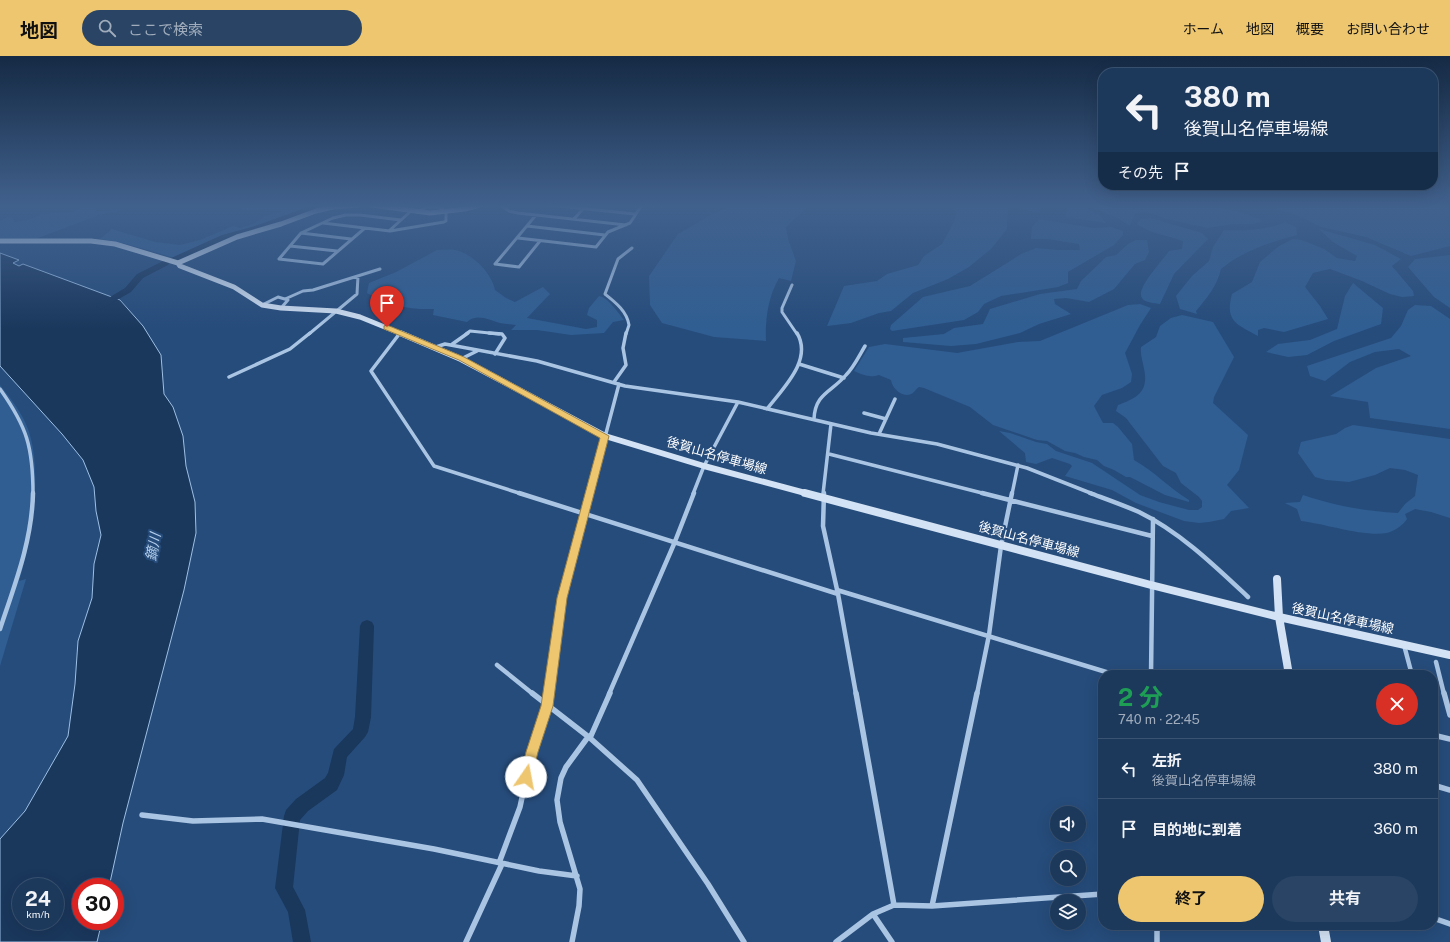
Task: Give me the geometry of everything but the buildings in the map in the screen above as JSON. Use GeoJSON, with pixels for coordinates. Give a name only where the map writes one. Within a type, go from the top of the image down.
{"type":"FeatureCollection","features":[{"type":"Feature","properties":{"kind":"main road","name":"後賀山名停車場線"},"geometry":{"type":"LineString","coordinates":[[123,246],[178,263],[180,266],[205,277],[242,291],[262,305],[281,308],[336,311],[360,317],[400,332],[461,359],[605,436],[704,466],[1151,585],[1279,617],[1450,655]]}},
{"type":"Feature","properties":{"kind":"main road"},"geometry":{"type":"LineString","coordinates":[[178,263],[216,246]]}},
{"type":"Feature","properties":{"kind":"main road"},"geometry":{"type":"LineString","coordinates":[[1277,579],[1279,617],[1288,670]]}},
{"type":"Feature","properties":{"kind":"main road"},"geometry":{"type":"LineString","coordinates":[[1324,930],[1326,942]]}},
{"type":"Feature","properties":{"kind":"street"},"geometry":{"type":"LineString","coordinates":[[290,246],[279,259],[323,264],[343,246]]}},
{"type":"Feature","properties":{"kind":"street"},"geometry":{"type":"LineString","coordinates":[[293,246],[337,252]]}},
{"type":"Feature","properties":{"kind":"street"},"geometry":{"type":"LineString","coordinates":[[511,246],[495,264],[519,267],[536,246]]}},
{"type":"Feature","properties":{"kind":"street"},"geometry":{"type":"LineString","coordinates":[[466,942],[500,864],[520,807],[532,752],[547,706],[562,598],[583,514],[605,436],[616,383],[626,365],[622,351],[624,336],[629,329],[629,323],[621,307],[605,294],[618,259],[632,248]]}},
{"type":"Feature","properties":{"kind":"street"},"geometry":{"type":"LineString","coordinates":[[262,305],[278,297],[285,299],[303,291],[313,290],[380,269]]}},
{"type":"Feature","properties":{"kind":"street"},"geometry":{"type":"LineString","coordinates":[[229,377],[290,349],[336,311],[347,304],[356,294],[358,276]]}},
{"type":"Feature","properties":{"kind":"street"},"geometry":{"type":"LineString","coordinates":[[767,409],[799,364],[803,346],[801,340],[782,312],[782,308],[792,285]]}},
{"type":"Feature","properties":{"kind":"street"},"geometry":{"type":"LineString","coordinates":[[281,308],[288,300],[285,299]]}},
{"type":"Feature","properties":{"kind":"street"},"geometry":{"type":"LineString","coordinates":[[451,345],[470,331],[502,334],[505,338],[494,354]]}},
{"type":"Feature","properties":{"kind":"street"},"geometry":{"type":"LineString","coordinates":[[400,332],[371,371],[434,466],[674,544],[989,635],[1100,670]]}},
{"type":"Feature","properties":{"kind":"street"},"geometry":{"type":"LineString","coordinates":[[436,347],[445,344],[451,345],[537,362],[616,383],[738,402],[831,424],[932,443],[1018,465],[1153,519],[1203,556],[1248,597]]}},
{"type":"Feature","properties":{"kind":"street"},"geometry":{"type":"LineString","coordinates":[[814,419],[813,408],[826,391],[844,378],[865,346]]}},
{"type":"Feature","properties":{"kind":"street"},"geometry":{"type":"LineString","coordinates":[[461,359],[478,350]]}},
{"type":"Feature","properties":{"kind":"street"},"geometry":{"type":"LineString","coordinates":[[799,364],[844,378]]}},
{"type":"Feature","properties":{"kind":"street"},"geometry":{"type":"LineString","coordinates":[[0,389],[18,416],[25,431],[32,466],[32,491],[25,554],[0,629]]}},
{"type":"Feature","properties":{"kind":"street"},"geometry":{"type":"LineString","coordinates":[[879,434],[895,399]]}},
{"type":"Feature","properties":{"kind":"street"},"geometry":{"type":"LineString","coordinates":[[572,942],[579,909],[580,893],[577,876],[559,821],[557,801],[560,781],[566,767],[589,738],[674,544],[704,466],[738,402]]}},
{"type":"Feature","properties":{"kind":"street"},"geometry":{"type":"LineString","coordinates":[[864,413],[886,419]]}},
{"type":"Feature","properties":{"kind":"street"},"geometry":{"type":"LineString","coordinates":[[831,424],[829,454],[823,498],[823,526],[838,592],[894,905]]}},
{"type":"Feature","properties":{"kind":"street"},"geometry":{"type":"LineString","coordinates":[[829,454],[1152,536]]}},
{"type":"Feature","properties":{"kind":"street"},"geometry":{"type":"LineString","coordinates":[[932,906],[989,635],[1001,546],[1018,465]]}},
{"type":"Feature","properties":{"kind":"street"},"geometry":{"type":"LineString","coordinates":[[1151,670],[1153,519]]}},
{"type":"Feature","properties":{"kind":"street"},"geometry":{"type":"LineString","coordinates":[[1404,644],[1411,670]]}},
{"type":"Feature","properties":{"kind":"street"},"geometry":{"type":"LineString","coordinates":[[1436,662],[1450,715]]}},
{"type":"Feature","properties":{"kind":"street"},"geometry":{"type":"LineString","coordinates":[[497,665],[589,738],[637,780],[708,884],[744,942]]}},
{"type":"Feature","properties":{"kind":"street"},"geometry":{"type":"LineString","coordinates":[[1438,736],[1450,739]]}},
{"type":"Feature","properties":{"kind":"street"},"geometry":{"type":"LineString","coordinates":[[1438,786],[1450,790]]}},
{"type":"Feature","properties":{"kind":"street"},"geometry":{"type":"LineString","coordinates":[[142,815],[193,821],[262,818],[434,849],[500,864],[577,876]]}},
{"type":"Feature","properties":{"kind":"street"},"geometry":{"type":"LineString","coordinates":[[836,942],[873,914],[894,905],[932,906],[1098,894]]}},
{"type":"Feature","properties":{"kind":"street"},"geometry":{"type":"LineString","coordinates":[[873,914],[892,942]]}},
{"type":"Feature","properties":{"kind":"street"},"geometry":{"type":"LineString","coordinates":[[1438,920],[1450,924]]}},
{"type":"Feature","properties":{"kind":"street"},"geometry":{"type":"LineString","coordinates":[[1157,930],[1157,942]]}},
{"type":"Feature","properties":{"kind":"shaded area"},"geometry":{"type":"Polygon","coordinates":[[[133,246],[206,246],[180,259],[133,246]]]}},
{"type":"Feature","properties":{"kind":"shaded area"},"geometry":{"type":"Polygon","coordinates":[[[669,246],[791,246],[796,261],[791,281],[779,278],[772,293],[766,325],[766,341],[714,337],[662,323],[650,305],[649,276],[669,246]]]}},
{"type":"Feature","properties":{"kind":"shaded area"},"geometry":{"type":"Polygon","coordinates":[[[938,246],[993,246],[969,267],[948,279],[913,293],[891,311],[879,313],[851,323],[827,326],[844,286],[877,281],[887,274],[918,265],[924,256],[938,246]]]}},
{"type":"Feature","properties":{"kind":"shaded area"},"geometry":{"type":"Polygon","coordinates":[[[1079,246],[1112,246],[1068,272],[1068,283],[1058,287],[1001,296],[984,304],[978,312],[964,320],[892,331],[890,329],[891,325],[923,297],[970,286],[1021,254],[1036,248],[1080,250],[1079,246]]]}},
{"type":"Feature","properties":{"kind":"shaded area"},"geometry":{"type":"Polygon","coordinates":[[[1125,246],[1148,246],[1149,252],[1145,260],[1135,264],[1114,289],[1089,302],[1066,298],[1054,299],[1055,304],[1071,314],[1039,324],[1020,333],[976,344],[951,346],[903,342],[903,338],[944,334],[954,328],[983,324],[990,309],[1040,294],[1077,289],[1081,281],[1106,257],[1116,255],[1125,246]]]}},
{"type":"Feature","properties":{"kind":"shaded area"},"geometry":{"type":"Polygon","coordinates":[[[1182,246],[1201,246],[1174,274],[1160,304],[1143,300],[1141,294],[1142,288],[1151,274],[1169,251],[1182,249],[1182,246]]]}},
{"type":"Feature","properties":{"kind":"shaded area"},"geometry":{"type":"Polygon","coordinates":[[[1262,246],[1238,257],[1221,269],[1214,286],[1196,311],[1197,314],[1180,309],[1176,296],[1192,276],[1209,261],[1213,247],[1262,246]]]}},
{"type":"Feature","properties":{"kind":"shaded area"},"geometry":{"type":"Polygon","coordinates":[[[1279,246],[1318,246],[1337,258],[1355,261],[1357,256],[1340,246],[1378,246],[1401,259],[1392,266],[1413,291],[1414,296],[1402,297],[1390,294],[1362,281],[1330,269],[1313,273],[1305,287],[1328,319],[1284,332],[1264,328],[1258,330],[1258,336],[1243,328],[1231,316],[1230,303],[1232,294],[1252,282],[1260,262],[1279,246]]]}},
{"type":"Feature","properties":{"kind":"shaded area"},"geometry":{"type":"Polygon","coordinates":[[[1388,246],[1449,246],[1411,256],[1388,246]]]}},
{"type":"Feature","properties":{"kind":"shaded area"},"geometry":{"type":"Polygon","coordinates":[[[437,250],[455,250],[468,255],[485,270],[493,283],[495,290],[506,298],[515,302],[543,287],[550,294],[527,318],[586,329],[597,327],[597,320],[587,315],[589,308],[599,296],[603,297],[610,303],[624,320],[613,322],[604,333],[571,335],[537,330],[511,330],[516,325],[500,323],[483,318],[471,319],[467,322],[433,315],[434,309],[416,309],[399,306],[383,301],[367,293],[369,283],[396,272],[437,250]]]}},
{"type":"Feature","properties":{"kind":"shaded area"},"geometry":{"type":"Polygon","coordinates":[[[1450,255],[1450,308],[1434,297],[1408,267],[1415,259],[1450,255]]]}},
{"type":"Feature","properties":{"kind":"shaded area"},"geometry":{"type":"Polygon","coordinates":[[[1353,283],[1383,308],[1381,324],[1334,341],[1307,355],[1288,357],[1266,352],[1278,344],[1310,340],[1337,329],[1345,296],[1353,283]]]}},
{"type":"Feature","properties":{"kind":"shaded area"},"geometry":{"type":"Polygon","coordinates":[[[1140,304],[1151,308],[1125,353],[1132,374],[1131,382],[1122,388],[1102,395],[1094,406],[1103,423],[1113,423],[1132,444],[1134,460],[1189,500],[1189,502],[1165,495],[1130,477],[1126,477],[1104,466],[1097,460],[1065,451],[1047,441],[1037,440],[993,425],[970,407],[924,388],[919,387],[912,393],[904,395],[895,389],[891,380],[879,375],[863,375],[854,371],[869,347],[885,344],[957,353],[1018,342],[1040,341],[1128,305],[1140,304]]]}},
{"type":"Feature","properties":{"kind":"shaded area"},"geometry":{"type":"Polygon","coordinates":[[[1415,305],[1431,306],[1450,319],[1450,429],[1370,418],[1368,402],[1330,396],[1376,368],[1411,356],[1399,349],[1375,352],[1350,362],[1325,381],[1310,376],[1307,366],[1391,338],[1401,326],[1408,310],[1415,305]]]}},
{"type":"Feature","properties":{"kind":"shaded area"},"geometry":{"type":"Polygon","coordinates":[[[1182,315],[1213,322],[1234,357],[1214,397],[1213,403],[1248,435],[1239,470],[1227,485],[1249,508],[1231,511],[1224,519],[1209,522],[1199,523],[1184,521],[1136,503],[1112,490],[1065,476],[1072,466],[1070,464],[1052,458],[1036,464],[1026,462],[1025,453],[999,431],[1047,444],[1056,451],[1092,463],[1140,495],[1189,510],[1198,510],[1202,507],[1202,501],[1199,497],[1181,483],[1176,473],[1163,466],[1126,418],[1116,411],[1118,405],[1136,397],[1143,389],[1145,377],[1141,347],[1156,337],[1160,326],[1171,318],[1182,315]]]}},
{"type":"Feature","properties":{"kind":"shaded area"},"geometry":{"type":"Polygon","coordinates":[[[0,385],[26,423],[35,465],[35,484],[32,526],[19,581],[26,579],[0,666],[0,385]]]}},
{"type":"Feature","properties":{"kind":"shaded area"},"geometry":{"type":"Polygon","coordinates":[[[1353,425],[1450,439],[1450,518],[1415,509],[1405,514],[1407,519],[1398,528],[1387,533],[1378,534],[1356,532],[1301,521],[1297,509],[1285,503],[1300,502],[1303,495],[1350,507],[1398,513],[1405,504],[1415,496],[1418,475],[1405,470],[1390,468],[1375,475],[1349,482],[1326,480],[1315,477],[1298,453],[1301,442],[1336,434],[1353,425]]]}},
{"type":"Feature","properties":{"kind":"water","name":"鏑川"},"geometry":{"type":"Polygon","coordinates":[[[0,253],[19,260],[13,263],[19,266],[23,264],[120,300],[143,326],[161,355],[164,394],[173,407],[183,436],[186,466],[195,502],[196,533],[184,590],[123,823],[111,878],[72,878],[72,930],[100,930],[97,942],[0,942],[0,839],[25,811],[68,736],[75,684],[78,641],[92,598],[94,564],[101,535],[96,511],[94,487],[83,460],[62,434],[0,366],[0,253]]]}},
{"type":"Feature","properties":{"kind":"waterway"},"geometry":{"type":"LineString","coordinates":[[175,258],[203,246]]}},
{"type":"Feature","properties":{"kind":"waterway"},"geometry":{"type":"LineString","coordinates":[[100,306],[128,290],[140,276],[165,263]]}},
{"type":"Feature","properties":{"kind":"waterway"},"geometry":{"type":"LineString","coordinates":[[302,942],[296,910],[284,888],[292,816],[302,805],[331,784],[336,775],[340,754],[360,732],[363,717],[367,626]]}},
{"type":"Feature","properties":{"kind":"route"},"geometry":{"type":"LineString","coordinates":[[387,327],[461,359],[520,392],[605,436],[583,514],[562,598],[547,706],[532,752],[526,777]]}}]}
